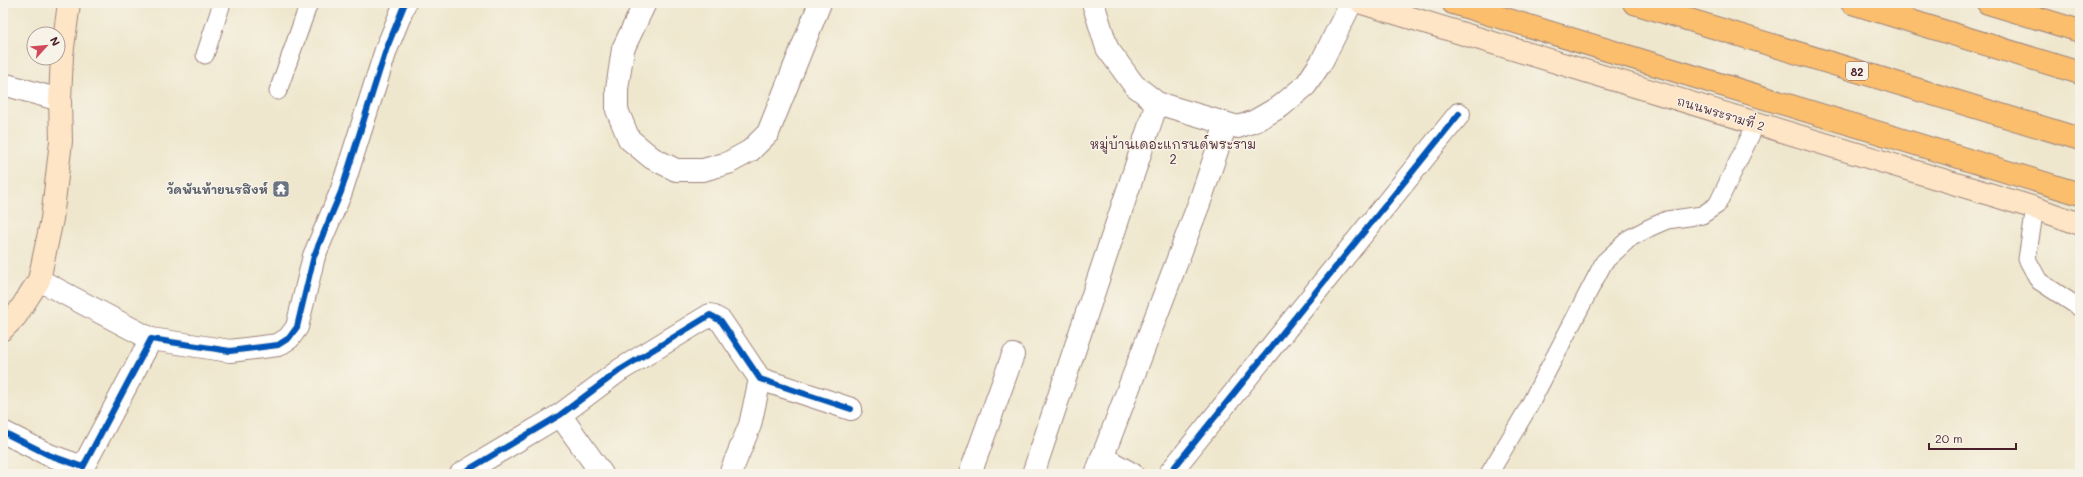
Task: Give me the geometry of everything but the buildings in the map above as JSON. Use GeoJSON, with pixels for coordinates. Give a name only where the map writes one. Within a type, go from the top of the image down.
{"type":"FeatureCollection","features":[{"type":"Feature","properties":{"kind":"highway"},"geometry":{"type":"LineString","coordinates":[[1452,3],[2080,194]]}},
{"type":"Feature","properties":{"kind":"highway","name":"82"},"geometry":{"type":"LineString","coordinates":[[1634,3],[2080,139]]}},
{"type":"Feature","properties":{"kind":"highway"},"geometry":{"type":"LineString","coordinates":[[1675,3],[2080,127]]}},
{"type":"Feature","properties":{"kind":"highway"},"geometry":{"type":"LineString","coordinates":[[1852,3],[2080,73]]}},
{"type":"Feature","properties":{"kind":"highway"},"geometry":{"type":"LineString","coordinates":[[1988,3],[2080,31]]}},
{"type":"Feature","properties":{"kind":"main road"},"geometry":{"type":"LineString","coordinates":[[3,329],[16,316],[39,280],[52,219],[62,141],[60,100],[62,55],[69,3]]}},
{"type":"Feature","properties":{"kind":"main road","name":"ถนนพระรามที่ 2"},"geometry":{"type":"LineString","coordinates":[[1362,3],[2035,208],[2080,224]]}},
{"type":"Feature","properties":{"kind":"street"},"geometry":{"type":"LineString","coordinates":[[39,280],[151,339],[230,351],[278,345],[289,338],[297,327],[314,256],[341,192],[386,50],[405,3]]}},
{"type":"Feature","properties":{"kind":"street"},"geometry":{"type":"LineString","coordinates":[[645,3],[623,49],[617,89],[617,110],[629,139],[652,158],[676,170],[703,170],[728,163],[750,151],[768,133],[820,3]]}},
{"type":"Feature","properties":{"kind":"street"},"geometry":{"type":"LineString","coordinates":[[1094,3],[1107,48],[1134,86],[1157,103],[1238,127],[1255,122],[1281,106],[1306,85],[1322,61],[1351,3]]}},
{"type":"Feature","properties":{"kind":"street"},"geometry":{"type":"LineString","coordinates":[[3,84],[60,100]]}},
{"type":"Feature","properties":{"kind":"street"},"geometry":{"type":"LineString","coordinates":[[1033,474],[1157,103]]}},
{"type":"Feature","properties":{"kind":"street"},"geometry":{"type":"LineString","coordinates":[[1169,474],[1459,114]]}},
{"type":"Feature","properties":{"kind":"street"},"geometry":{"type":"LineString","coordinates":[[1132,474],[1099,465],[1200,201],[1226,124]]}},
{"type":"Feature","properties":{"kind":"street"},"geometry":{"type":"LineString","coordinates":[[461,474],[560,415],[620,370],[710,315],[721,321],[760,379],[851,409]]}},
{"type":"Feature","properties":{"kind":"street"},"geometry":{"type":"LineString","coordinates":[[3,432],[83,471],[151,339]]}},
{"type":"Feature","properties":{"kind":"street"},"geometry":{"type":"LineString","coordinates":[[970,474],[1013,356]]}},
{"type":"Feature","properties":{"kind":"street"},"geometry":{"type":"LineString","coordinates":[[730,474],[750,425],[760,379]]}},
{"type":"Feature","properties":{"kind":"street"},"geometry":{"type":"LineString","coordinates":[[560,415],[602,474]]}},
{"type":"Feature","properties":{"kind":"lane"},"geometry":{"type":"LineString","coordinates":[[205,55],[222,3]]}},
{"type":"Feature","properties":{"kind":"lane"},"geometry":{"type":"LineString","coordinates":[[278,91],[309,3]]}},
{"type":"Feature","properties":{"kind":"lane"},"geometry":{"type":"LineString","coordinates":[[1489,474],[1528,408],[1604,262],[1630,238],[1650,227],[1667,220],[1702,215],[1717,205],[1756,124]]}},
{"type":"Feature","properties":{"kind":"lane"},"geometry":{"type":"LineString","coordinates":[[2035,208],[2027,259],[2039,281],[2080,308]]}},
{"type":"Feature","properties":{"kind":"cycle path"},"geometry":{"type":"LineString","coordinates":[[3,432],[49,455],[83,467],[151,339],[230,351],[278,345],[289,338],[297,327],[314,256],[341,192],[386,50],[405,3]]}},
{"type":"Feature","properties":{"kind":"cycle path"},"geometry":{"type":"LineString","coordinates":[[1169,474],[1459,114]]}},
{"type":"Feature","properties":{"kind":"cycle path"},"geometry":{"type":"LineString","coordinates":[[461,474],[560,415],[620,370],[710,315],[721,321],[760,379],[851,409]]}},
{"type":"Feature","properties":{"kind":"place","name":"วัดพันท้ายนรสิงห์"},"geometry":{"type":"Point","coordinates":[281,189]}},
{"type":"Feature","properties":{"kind":"district","name":"หมู่บ้านเดอะแกรนด์พระราม 2"},"geometry":{"type":"Point","coordinates":[1173,150]}}]}
